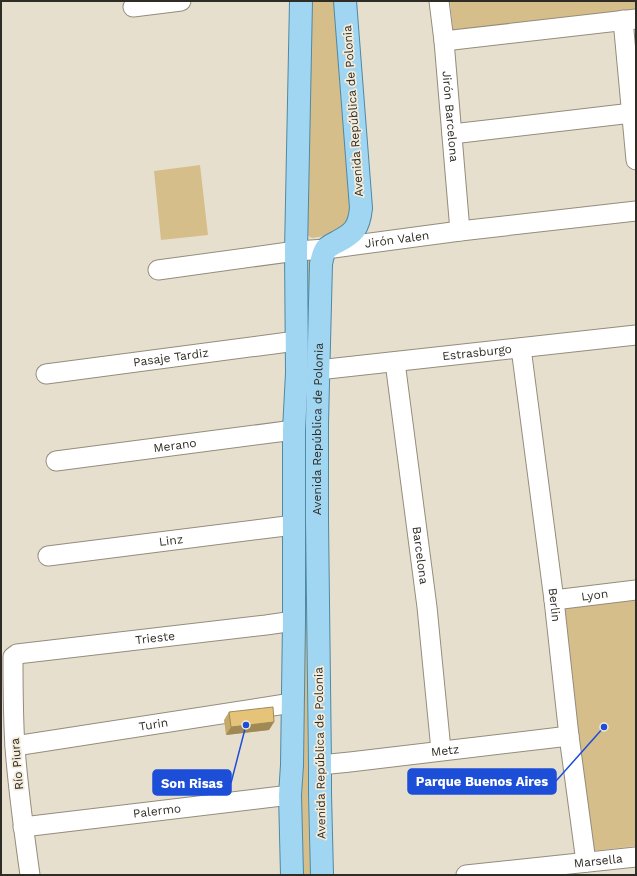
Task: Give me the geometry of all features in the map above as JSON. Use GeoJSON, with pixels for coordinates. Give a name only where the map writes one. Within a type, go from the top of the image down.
{"type":"FeatureCollection","features":[{"type":"Feature","properties":{"kind":"main road","name":"Avenida República de Polonia"},"geometry":{"type":"LineString","coordinates":[[292,875],[290,794],[292,765],[294,621],[294,430],[297,373],[296,251],[301,1]]}},
{"type":"Feature","properties":{"kind":"main road","name":"Avenida República de Polonia"},"geometry":{"type":"LineString","coordinates":[[322,875],[316,520],[321,264],[326,249],[354,231],[360,220],[361,208],[345,1]]}},
{"type":"Feature","properties":{"kind":"street"},"geometry":{"type":"LineString","coordinates":[[133,7],[181,1]]}},
{"type":"Feature","properties":{"kind":"street","name":"Jirón Barcelona"},"geometry":{"type":"LineString","coordinates":[[439,1],[444,41],[460,231]]}},
{"type":"Feature","properties":{"kind":"street"},"geometry":{"type":"LineString","coordinates":[[444,41],[630,20],[632,114],[636,160]]}},
{"type":"Feature","properties":{"kind":"street"},"geometry":{"type":"LineString","coordinates":[[452,134],[632,114]]}},
{"type":"Feature","properties":{"kind":"street","name":"Jirón Valen"},"geometry":{"type":"LineString","coordinates":[[158,270],[296,251],[326,249],[460,231],[636,211]]}},
{"type":"Feature","properties":{"kind":"street","name":"Estrasburgo"},"geometry":{"type":"LineString","coordinates":[[318,370],[636,335]]}},
{"type":"Feature","properties":{"kind":"street","name":"Pasaje Tardiz"},"geometry":{"type":"LineString","coordinates":[[46,374],[296,341]]}},
{"type":"Feature","properties":{"kind":"street","name":"Berlin"},"geometry":{"type":"LineString","coordinates":[[521,348],[586,862]]}},
{"type":"Feature","properties":{"kind":"street","name":"Barcelona"},"geometry":{"type":"LineString","coordinates":[[395,362],[427,607],[441,750]]}},
{"type":"Feature","properties":{"kind":"street","name":"Merano"},"geometry":{"type":"LineString","coordinates":[[56,461],[294,430]]}},
{"type":"Feature","properties":{"kind":"street","name":"Linz"},"geometry":{"type":"LineString","coordinates":[[48,556],[294,525]]}},
{"type":"Feature","properties":{"kind":"street","name":"Lyon"},"geometry":{"type":"LineString","coordinates":[[554,600],[636,590]]}},
{"type":"Feature","properties":{"kind":"street","name":"Trieste"},"geometry":{"type":"LineString","coordinates":[[17,654],[294,621]]}},
{"type":"Feature","properties":{"kind":"street","name":"Río Piura"},"geometry":{"type":"LineString","coordinates":[[17,654],[13,657],[15,746],[28,875]]}},
{"type":"Feature","properties":{"kind":"street","name":"Turin"},"geometry":{"type":"LineString","coordinates":[[15,746],[292,703]]}},
{"type":"Feature","properties":{"kind":"street","name":"Metz"},"geometry":{"type":"LineString","coordinates":[[320,765],[569,736]]}},
{"type":"Feature","properties":{"kind":"street","name":"Palermo"},"geometry":{"type":"LineString","coordinates":[[23,827],[290,794]]}},
{"type":"Feature","properties":{"kind":"street","name":"Marsella"},"geometry":{"type":"LineString","coordinates":[[466,875],[636,857]]}},
{"type":"Feature","properties":{"kind":"shaded area"},"geometry":{"type":"Polygon","coordinates":[[[309,1],[341,1],[357,208],[338,234],[312,238],[307,235],[305,230],[309,1]]]}},
{"type":"Feature","properties":{"kind":"shaded area"},"geometry":{"type":"Polygon","coordinates":[[[450,1],[636,1],[636,13],[453,31],[450,1]]]}},
{"type":"Feature","properties":{"kind":"shaded area"},"geometry":{"type":"Polygon","coordinates":[[[200,165],[208,235],[161,240],[154,171],[200,165]]]}},
{"type":"Feature","properties":{"kind":"shaded area"},"geometry":{"type":"Polygon","coordinates":[[[304,257],[316,258],[318,875],[301,875],[300,863],[304,257]]]}},
{"type":"Feature","properties":{"kind":"shaded area"},"geometry":{"type":"Polygon","coordinates":[[[636,598],[636,846],[585,852],[557,607],[636,598]]]}},
{"type":"Feature","properties":{"kind":"building"},"geometry":{"type":"Polygon","coordinates":[[[273,707],[274,722],[231,727],[229,712],[273,707]]]}},
{"type":"Feature","properties":{"kind":"place","name":"Son Risas"},"geometry":{"type":"Point","coordinates":[246,725]}},
{"type":"Feature","properties":{"kind":"place","name":"Parque Buenos Aires"},"geometry":{"type":"Point","coordinates":[604,727]}}]}
